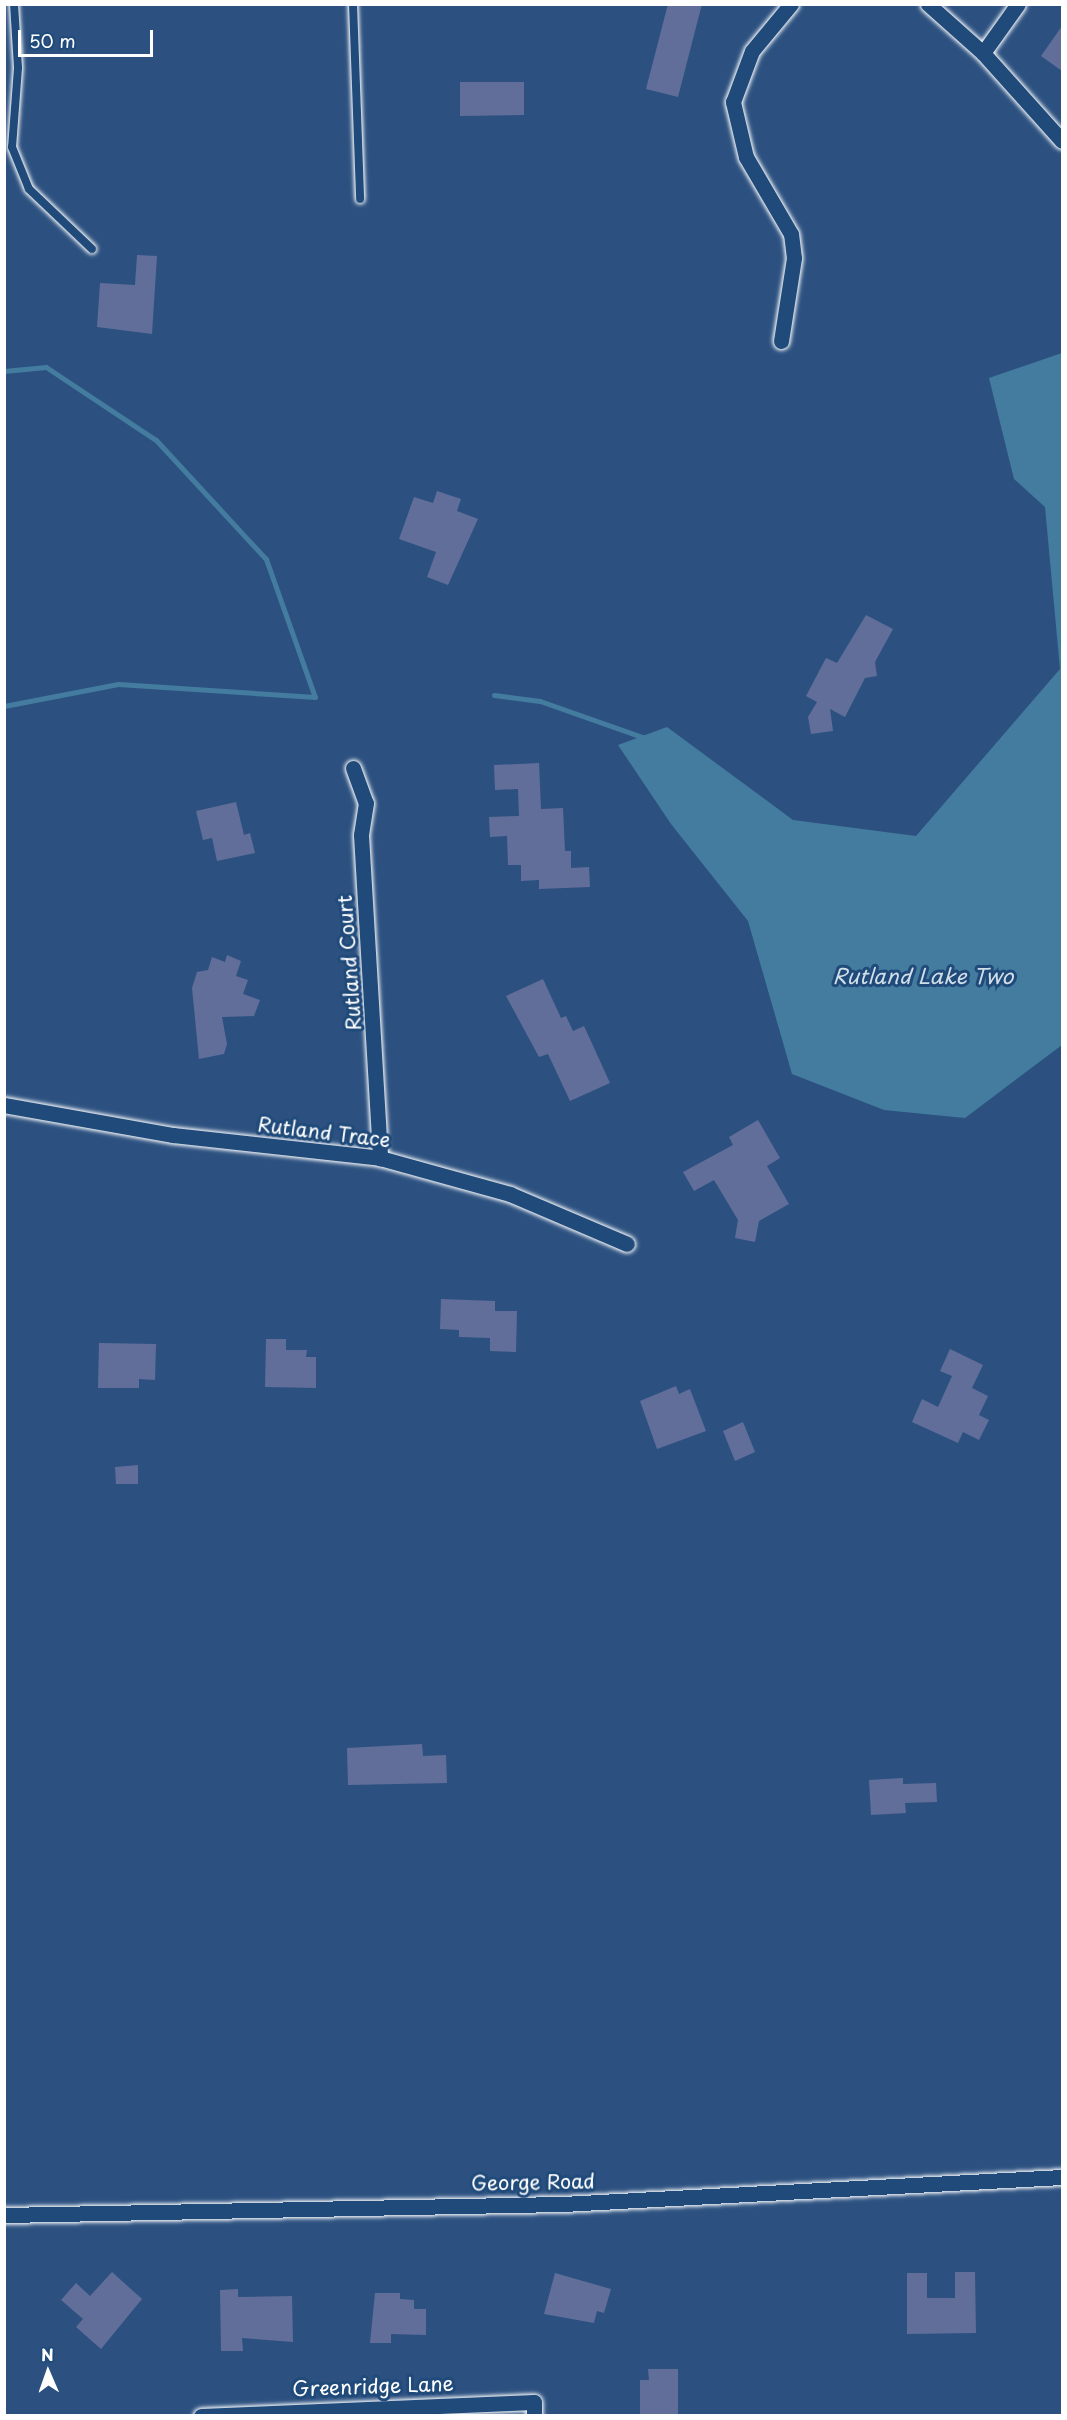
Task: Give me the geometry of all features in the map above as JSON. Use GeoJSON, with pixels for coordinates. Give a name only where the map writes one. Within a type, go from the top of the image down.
{"type":"FeatureCollection","features":[{"type":"Feature","properties":{"kind":"street"},"geometry":{"type":"LineString","coordinates":[[780,341],[794,258],[791,234],[746,157],[733,102],[752,51],[791,4]]}},
{"type":"Feature","properties":{"kind":"street"},"geometry":{"type":"LineString","coordinates":[[928,4],[982,53],[1062,141]]}},
{"type":"Feature","properties":{"kind":"street"},"geometry":{"type":"LineString","coordinates":[[982,53],[1018,4]]}},
{"type":"Feature","properties":{"kind":"street","name":"Rutland Court"},"geometry":{"type":"LineString","coordinates":[[353,768],[366,803],[362,835],[380,1158]]}},
{"type":"Feature","properties":{"kind":"street","name":"Rutland Trace"},"geometry":{"type":"LineString","coordinates":[[4,1105],[173,1135],[380,1158],[510,1194],[627,1244]]}},
{"type":"Feature","properties":{"kind":"street","name":"George Road"},"geometry":{"type":"LineString","coordinates":[[4,2215],[563,2204],[1062,2177]]}},
{"type":"Feature","properties":{"kind":"street","name":"Greenridge Lane"},"geometry":{"type":"LineString","coordinates":[[201,2415],[534,2402],[534,2415]]}},
{"type":"Feature","properties":{"kind":"lane"},"geometry":{"type":"LineString","coordinates":[[14,4],[18,68],[12,147],[29,189],[92,249]]}},
{"type":"Feature","properties":{"kind":"lane"},"geometry":{"type":"LineString","coordinates":[[353,4],[360,199]]}},
{"type":"Feature","properties":{"kind":"water","name":"Rutland Lake Two"},"geometry":{"type":"Polygon","coordinates":[[[1062,353],[1062,1045],[965,1118],[884,1110],[792,1074],[748,921],[671,824],[618,745],[667,727],[793,820],[916,836],[1060,669],[1045,507],[1014,479],[989,378],[1062,353]]]}},
{"type":"Feature","properties":{"kind":"building"},"geometry":{"type":"Polygon","coordinates":[[[668,4],[702,4],[678,97],[646,89],[668,4]]]}},
{"type":"Feature","properties":{"kind":"building"},"geometry":{"type":"Polygon","coordinates":[[[1062,26],[1062,71],[1041,56],[1062,26]]]}},
{"type":"Feature","properties":{"kind":"building"},"geometry":{"type":"Polygon","coordinates":[[[460,82],[524,82],[524,115],[460,116],[460,82]]]}},
{"type":"Feature","properties":{"kind":"building"},"geometry":{"type":"Polygon","coordinates":[[[137,255],[157,256],[152,334],[97,327],[100,283],[135,285],[137,255]]]}},
{"type":"Feature","properties":{"kind":"building"},"geometry":{"type":"Polygon","coordinates":[[[437,491],[461,499],[457,511],[478,519],[448,585],[427,577],[436,552],[399,539],[414,497],[433,503],[437,491]]]}},
{"type":"Feature","properties":{"kind":"building"},"geometry":{"type":"Polygon","coordinates":[[[866,615],[893,629],[875,662],[877,676],[865,678],[845,717],[830,709],[833,731],[811,734],[808,717],[817,702],[806,696],[826,658],[837,663],[866,615]]]}},
{"type":"Feature","properties":{"kind":"building"},"geometry":{"type":"Polygon","coordinates":[[[539,763],[541,809],[563,808],[565,851],[571,851],[571,868],[589,867],[590,887],[539,889],[539,880],[521,881],[521,865],[508,865],[507,836],[490,837],[489,817],[519,816],[518,789],[495,790],[494,765],[539,763]]]}},
{"type":"Feature","properties":{"kind":"building"},"geometry":{"type":"Polygon","coordinates":[[[236,802],[244,835],[250,833],[255,853],[217,861],[212,838],[203,840],[196,811],[236,802]]]}},
{"type":"Feature","properties":{"kind":"building"},"geometry":{"type":"Polygon","coordinates":[[[227,955],[241,961],[236,976],[248,980],[243,994],[260,1000],[254,1016],[222,1017],[227,1044],[224,1054],[199,1059],[192,988],[197,972],[208,970],[212,957],[225,962],[227,955]]]}},
{"type":"Feature","properties":{"kind":"building"},"geometry":{"type":"Polygon","coordinates":[[[543,979],[561,1018],[566,1016],[573,1031],[584,1026],[610,1083],[570,1101],[548,1054],[539,1057],[506,996],[543,979]]]}},
{"type":"Feature","properties":{"kind":"building"},"geometry":{"type":"Polygon","coordinates":[[[758,1120],[780,1158],[767,1166],[789,1204],[759,1221],[755,1242],[735,1238],[738,1220],[714,1180],[694,1191],[683,1172],[733,1145],[729,1137],[758,1120]]]}},
{"type":"Feature","properties":{"kind":"building"},"geometry":{"type":"Polygon","coordinates":[[[441,1299],[495,1301],[495,1311],[517,1311],[516,1352],[490,1351],[490,1338],[459,1337],[459,1330],[440,1329],[441,1299]]]}},
{"type":"Feature","properties":{"kind":"building"},"geometry":{"type":"Polygon","coordinates":[[[266,1339],[286,1339],[286,1350],[307,1350],[306,1357],[316,1357],[316,1388],[265,1387],[266,1339]]]}},
{"type":"Feature","properties":{"kind":"building"},"geometry":{"type":"Polygon","coordinates":[[[99,1343],[156,1344],[155,1380],[139,1379],[139,1388],[98,1388],[99,1343]]]}},
{"type":"Feature","properties":{"kind":"building"},"geometry":{"type":"Polygon","coordinates":[[[950,1349],[983,1365],[972,1388],[988,1396],[979,1415],[989,1420],[979,1440],[963,1432],[958,1443],[912,1422],[922,1399],[938,1407],[952,1376],[940,1371],[950,1349]]]}},
{"type":"Feature","properties":{"kind":"building"},"geometry":{"type":"Polygon","coordinates":[[[676,1386],[679,1394],[690,1389],[706,1431],[657,1449],[640,1401],[676,1386]]]}},
{"type":"Feature","properties":{"kind":"building"},"geometry":{"type":"Polygon","coordinates":[[[743,1422],[755,1452],[735,1461],[723,1431],[743,1422]]]}},
{"type":"Feature","properties":{"kind":"building"},"geometry":{"type":"Polygon","coordinates":[[[138,1465],[138,1484],[116,1484],[115,1467],[138,1465]]]}},
{"type":"Feature","properties":{"kind":"building"},"geometry":{"type":"Polygon","coordinates":[[[422,1744],[423,1756],[446,1755],[447,1783],[348,1785],[347,1748],[422,1744]]]}},
{"type":"Feature","properties":{"kind":"building"},"geometry":{"type":"Polygon","coordinates":[[[903,1778],[903,1784],[936,1783],[937,1802],[905,1803],[906,1813],[871,1815],[869,1780],[903,1778]]]}},
{"type":"Feature","properties":{"kind":"building"},"geometry":{"type":"Polygon","coordinates":[[[112,2272],[142,2299],[101,2349],[76,2327],[83,2319],[61,2300],[76,2283],[90,2296],[112,2272]]]}},
{"type":"Feature","properties":{"kind":"building"},"geometry":{"type":"Polygon","coordinates":[[[955,2272],[975,2272],[976,2333],[907,2334],[907,2273],[927,2273],[927,2298],[955,2298],[955,2272]]]}},
{"type":"Feature","properties":{"kind":"building"},"geometry":{"type":"Polygon","coordinates":[[[555,2273],[611,2289],[604,2313],[597,2311],[594,2323],[544,2314],[555,2273]]]}},
{"type":"Feature","properties":{"kind":"building"},"geometry":{"type":"Polygon","coordinates":[[[238,2289],[238,2297],[292,2296],[293,2342],[242,2338],[243,2351],[221,2351],[220,2290],[238,2289]]]}},
{"type":"Feature","properties":{"kind":"building"},"geometry":{"type":"Polygon","coordinates":[[[375,2293],[400,2293],[400,2299],[414,2300],[414,2309],[426,2309],[426,2335],[391,2334],[391,2343],[370,2343],[375,2293]]]}},
{"type":"Feature","properties":{"kind":"building"},"geometry":{"type":"Polygon","coordinates":[[[648,2369],[678,2369],[678,2415],[640,2415],[640,2380],[649,2380],[648,2369]]]}},
{"type":"Feature","properties":{"kind":"waterway"},"geometry":{"type":"LineString","coordinates":[[4,371],[46,367],[156,440],[266,559],[315,697],[118,684],[4,706]]}},
{"type":"Feature","properties":{"kind":"waterway"},"geometry":{"type":"LineString","coordinates":[[494,695],[540,701],[648,739]]}}]}
